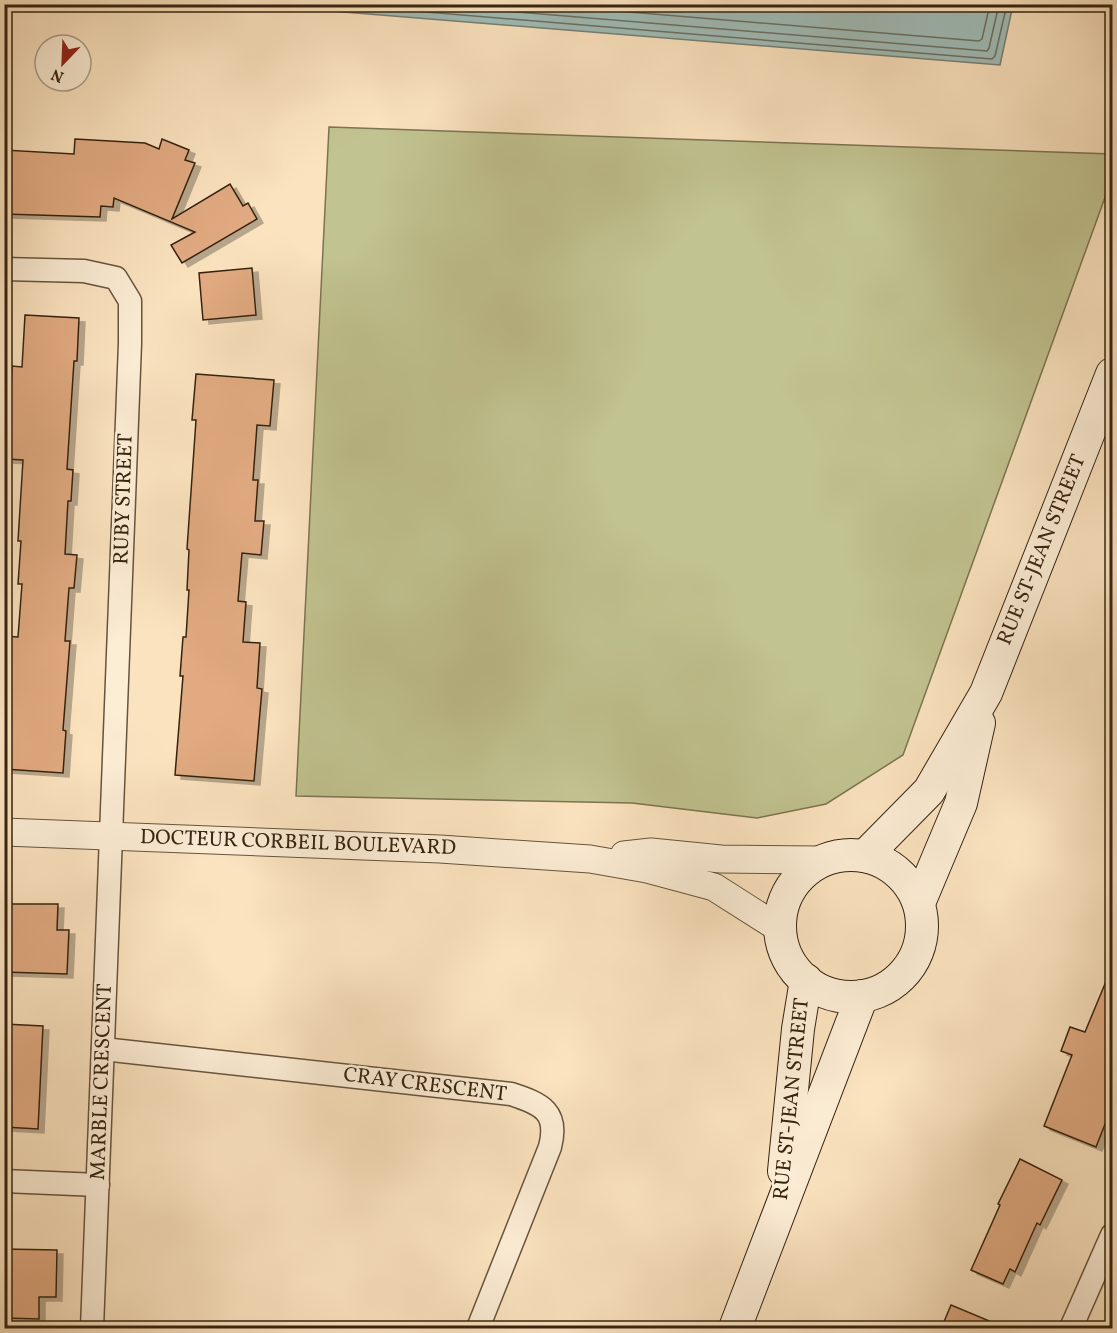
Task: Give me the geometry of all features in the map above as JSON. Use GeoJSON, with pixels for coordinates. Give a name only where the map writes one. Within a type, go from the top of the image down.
{"type":"FeatureCollection","features":[{"type":"Feature","properties":{"kind":"main road","name":"RUE ST-JEAN STREET"},"geometry":{"type":"LineString","coordinates":[[865,856],[929,791],[986,693],[1113,374]]}},
{"type":"Feature","properties":{"kind":"main road","name":"RUE ST-JEAN STREET"},"geometry":{"type":"LineString","coordinates":[[919,903],[961,803],[986,693]]}},
{"type":"Feature","properties":{"kind":"main road","name":"RUE ST-JEAN STREET"},"geometry":{"type":"LineString","coordinates":[[844,855],[865,856],[888,865],[907,881],[919,903],[922,927],[918,952],[905,973],[885,988],[862,996],[842,996],[823,990],[806,980],[793,966],[784,948],[780,929],[782,908],[791,888],[805,872],[823,860],[844,855]]}},
{"type":"Feature","properties":{"kind":"main road","name":"RUE ST-JEAN STREET"},"geometry":{"type":"LineString","coordinates":[[779,1217],[798,1029],[806,980]]}},
{"type":"Feature","properties":{"kind":"main road","name":"RUE ST-JEAN STREET"},"geometry":{"type":"LineString","coordinates":[[735,1329],[862,996]]}},
{"type":"Feature","properties":{"kind":"street","name":"RUBY STREET"},"geometry":{"type":"LineString","coordinates":[[4,269],[84,271],[117,278],[130,301],[110,836]]}},
{"type":"Feature","properties":{"kind":"street","name":"DOCTEUR CORBEIL BOULEVARD"},"geometry":{"type":"LineString","coordinates":[[4,832],[440,849],[590,859],[647,869],[714,887],[780,929]]}},
{"type":"Feature","properties":{"kind":"street","name":"MARBLE CRESCENT"},"geometry":{"type":"LineString","coordinates":[[92,1329],[110,836]]}},
{"type":"Feature","properties":{"kind":"street","name":"DOCTEUR CORBEIL BOULEVARD"},"geometry":{"type":"LineString","coordinates":[[590,859],[651,852],[721,858],[823,860]]}},
{"type":"Feature","properties":{"kind":"street","name":"CRAY CRESCENT"},"geometry":{"type":"LineString","coordinates":[[103,1049],[511,1094],[530,1100],[544,1108],[552,1119],[554,1132],[550,1147],[478,1329]]}},
{"type":"Feature","properties":{"kind":"street"},"geometry":{"type":"LineString","coordinates":[[4,1181],[98,1185]]}},
{"type":"Feature","properties":{"kind":"street"},"geometry":{"type":"LineString","coordinates":[[1071,1329],[1113,1235]]}},
{"type":"Feature","properties":{"kind":"green space"},"geometry":{"type":"Polygon","coordinates":[[[329,127],[1112,154],[1112,178],[903,755],[826,804],[757,818],[632,803],[296,796],[329,127]]]}},
{"type":"Feature","properties":{"kind":"water"},"geometry":{"type":"Polygon","coordinates":[[[257,5],[1013,5],[1000,65],[257,5]]]}},
{"type":"Feature","properties":{"kind":"building"},"geometry":{"type":"Polygon","coordinates":[[[75,139],[145,143],[159,149],[162,139],[189,150],[185,160],[195,163],[172,219],[230,184],[243,206],[248,203],[257,219],[182,263],[171,245],[195,232],[114,198],[113,207],[101,206],[100,217],[4,214],[4,150],[74,154],[75,139]]]}},
{"type":"Feature","properties":{"kind":"building"},"geometry":{"type":"Polygon","coordinates":[[[252,268],[256,315],[203,320],[199,273],[252,268]]]}},
{"type":"Feature","properties":{"kind":"building"},"geometry":{"type":"Polygon","coordinates":[[[25,315],[79,318],[67,469],[73,470],[71,501],[68,501],[65,554],[77,555],[74,588],[69,588],[65,641],[70,641],[63,730],[66,731],[63,773],[4,769],[4,636],[18,637],[22,584],[18,584],[21,541],[18,541],[23,460],[7,459],[12,366],[22,367],[25,315]]]}},
{"type":"Feature","properties":{"kind":"building"},"geometry":{"type":"Polygon","coordinates":[[[196,374],[274,380],[270,426],[257,425],[253,480],[258,480],[255,521],[264,521],[261,555],[242,553],[238,601],[246,602],[243,642],[260,643],[257,688],[262,689],[254,781],[175,775],[183,676],[180,676],[183,637],[186,637],[189,590],[187,590],[189,550],[187,549],[196,420],[192,420],[196,374]]]}},
{"type":"Feature","properties":{"kind":"building"},"geometry":{"type":"Polygon","coordinates":[[[4,904],[58,904],[57,930],[69,930],[67,974],[4,972],[4,904]]]}},
{"type":"Feature","properties":{"kind":"building"},"geometry":{"type":"Polygon","coordinates":[[[1112,967],[1113,1104],[1096,1147],[1044,1126],[1072,1055],[1061,1051],[1070,1027],[1085,1032],[1112,967]]]}},
{"type":"Feature","properties":{"kind":"building"},"geometry":{"type":"Polygon","coordinates":[[[4,1024],[43,1026],[38,1129],[4,1127],[4,1024]]]}},
{"type":"Feature","properties":{"kind":"building"},"geometry":{"type":"Polygon","coordinates":[[[1020,1159],[1062,1180],[1040,1225],[1037,1223],[1015,1272],[1010,1269],[1003,1284],[971,1270],[1000,1205],[998,1204],[1020,1159]]]}},
{"type":"Feature","properties":{"kind":"building"},"geometry":{"type":"Polygon","coordinates":[[[4,1249],[57,1250],[56,1297],[39,1297],[39,1319],[7,1318],[7,1297],[4,1297],[4,1249]]]}},
{"type":"Feature","properties":{"kind":"building"},"geometry":{"type":"Polygon","coordinates":[[[951,1305],[1006,1328],[1006,1329],[941,1329],[951,1305]]]}}]}
